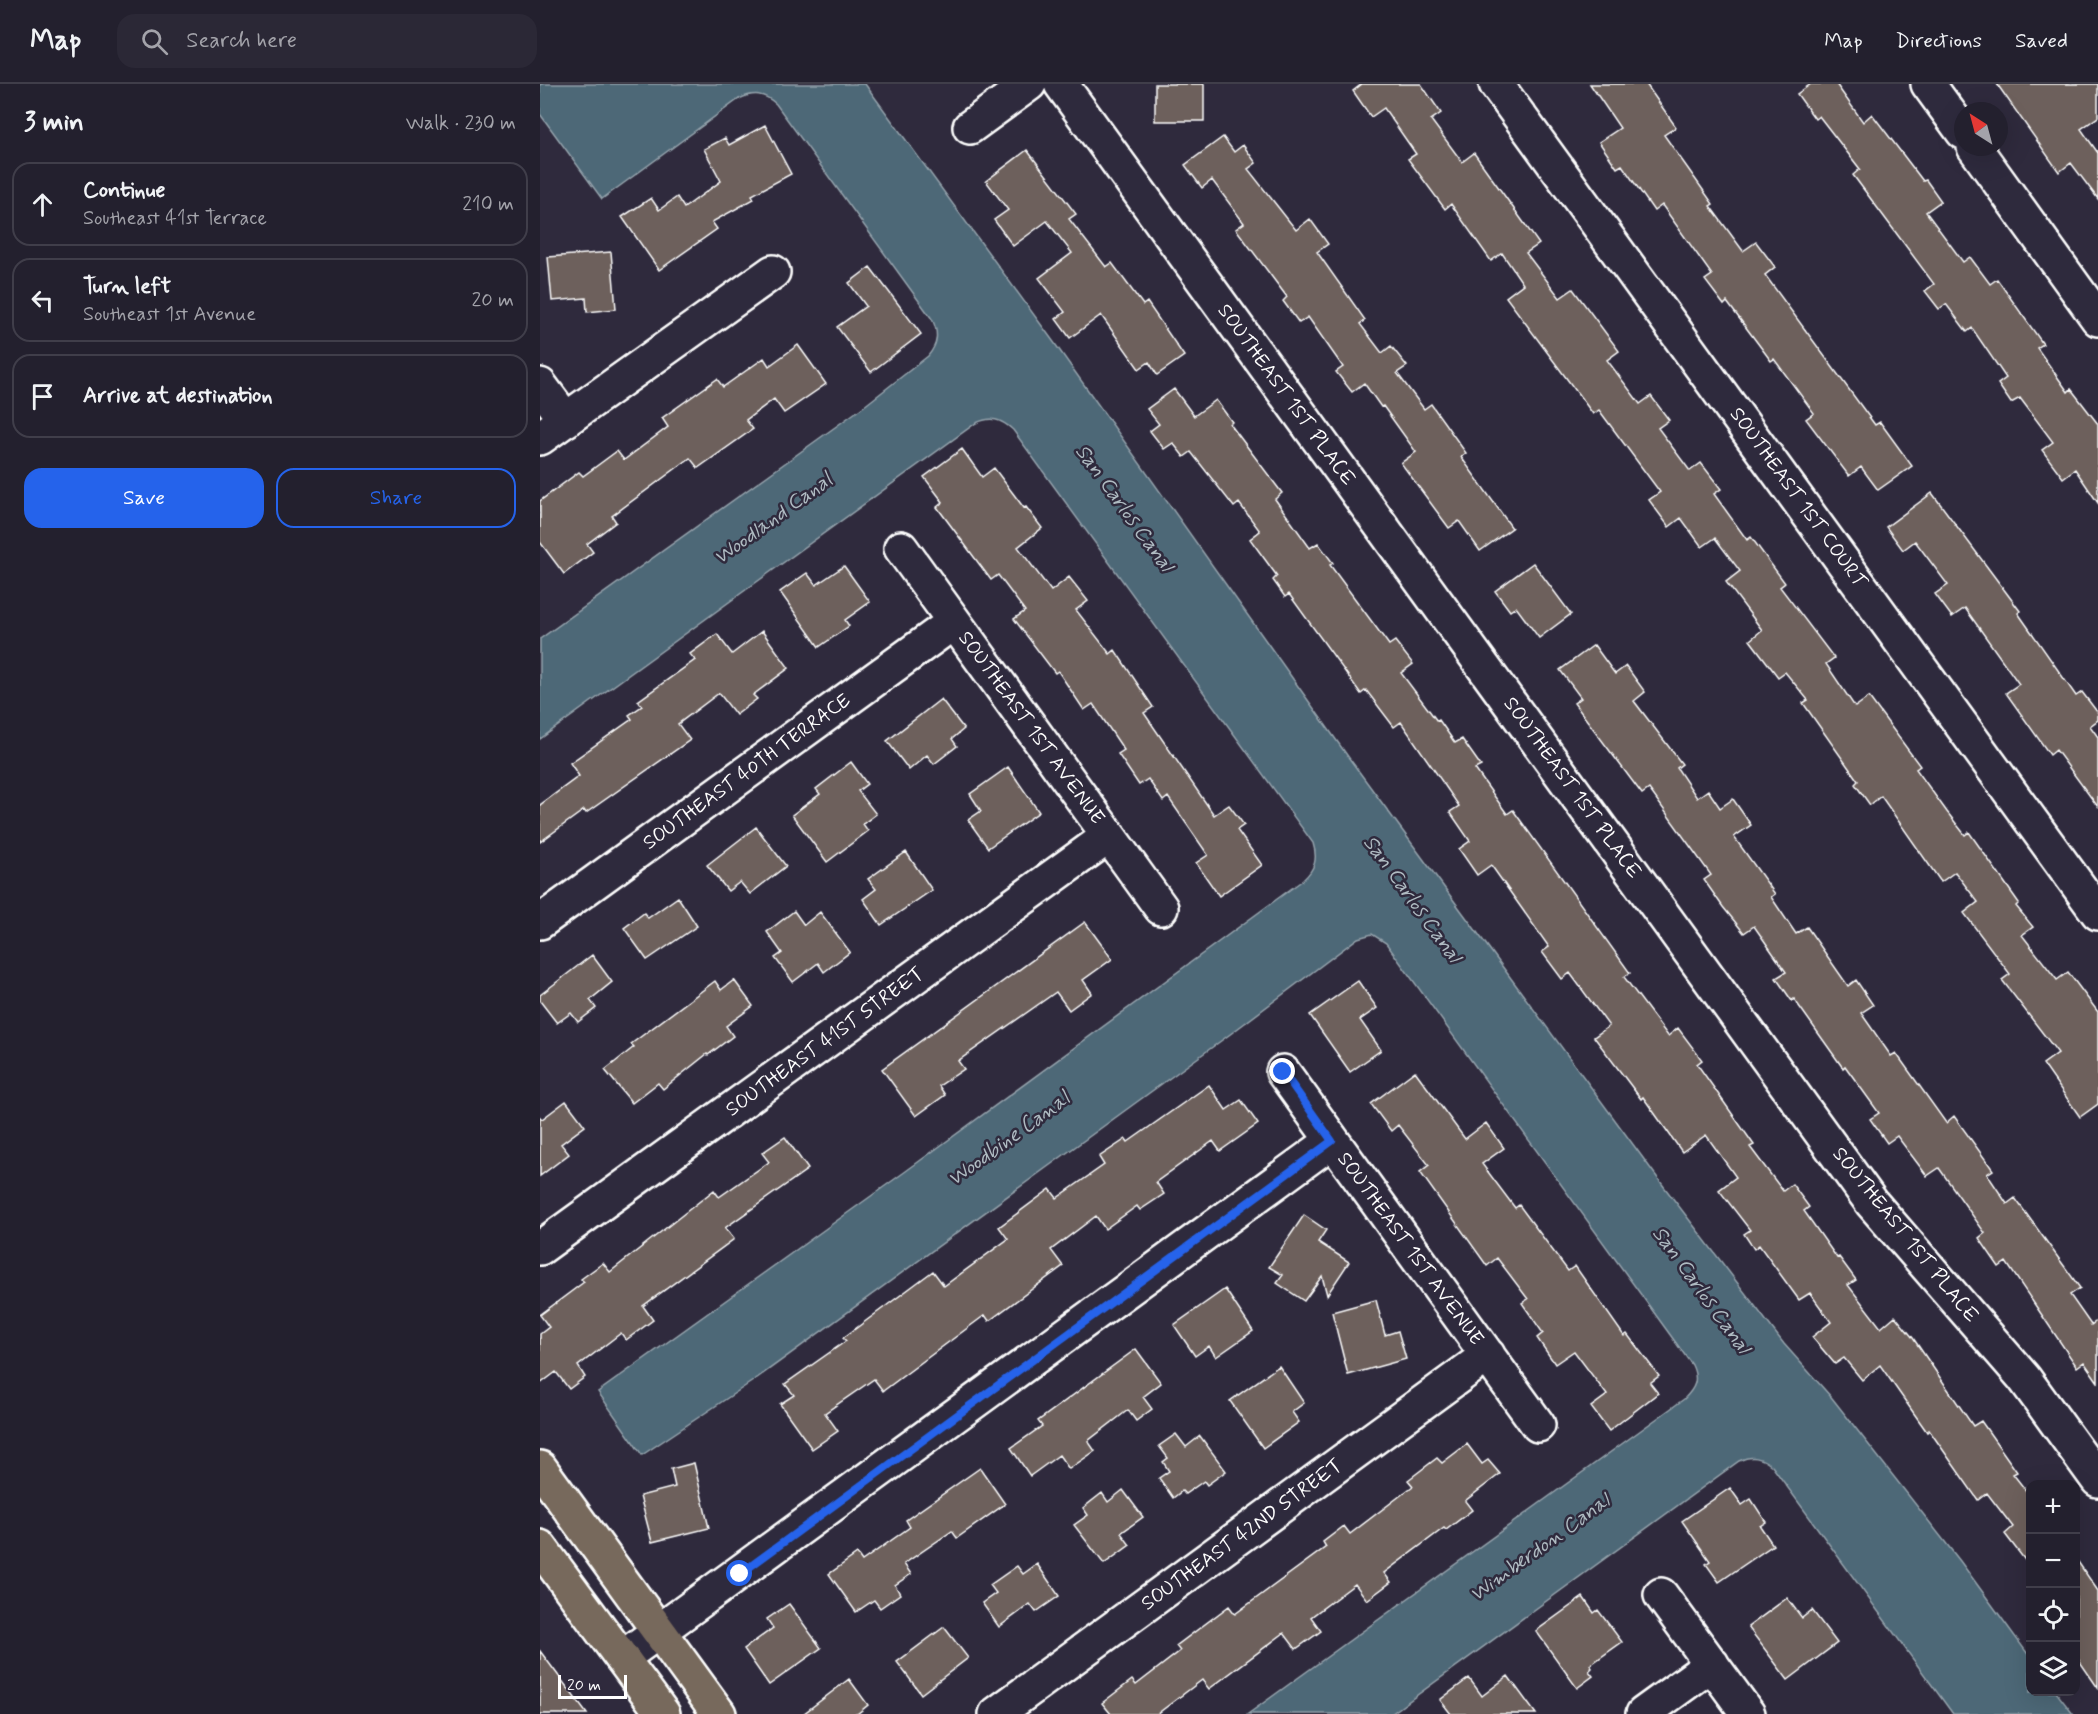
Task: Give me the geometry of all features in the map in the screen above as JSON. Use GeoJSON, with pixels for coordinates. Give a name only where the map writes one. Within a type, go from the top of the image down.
{"type":"FeatureCollection","features":[{"type":"Feature","properties":{"kind":"main road"},"geometry":{"type":"LineString","coordinates":[[540,1468],[719,1714]]}},
{"type":"Feature","properties":{"kind":"main road"},"geometry":{"type":"LineString","coordinates":[[540,1547],[663,1714]]}},
{"type":"Feature","properties":{"kind":"street"},"geometry":{"type":"LineString","coordinates":[[970,127],[1029,84]]}},
{"type":"Feature","properties":{"kind":"street","name":"SOUTHEAST 1ST PLACE"},"geometry":{"type":"LineString","coordinates":[[1061,84],[1872,1203],[2024,1378],[2098,1480]]}},
{"type":"Feature","properties":{"kind":"street","name":"SOUTHEAST 1ST COURT"},"geometry":{"type":"LineString","coordinates":[[1496,84],[2098,913]]}},
{"type":"Feature","properties":{"kind":"street"},"geometry":{"type":"LineString","coordinates":[[1928,84],[1954,120]]}},
{"type":"Feature","properties":{"kind":"street"},"geometry":{"type":"LineString","coordinates":[[1980,156],[2098,319]]}},
{"type":"Feature","properties":{"kind":"street"},"geometry":{"type":"LineString","coordinates":[[540,385],[553,429],[772,272]]}},
{"type":"Feature","properties":{"kind":"street","name":"SOUTHEAST 1ST AVENUE"},"geometry":{"type":"LineString","coordinates":[[901,548],[1161,908]]}},
{"type":"Feature","properties":{"kind":"street","name":"SOUTHEAST 40TH TERRACE"},"geometry":{"type":"LineString","coordinates":[[540,922],[954,622]]}},
{"type":"Feature","properties":{"kind":"street","name":"SOUTHEAST 41ST STREET"},"geometry":{"type":"LineString","coordinates":[[540,1248],[1109,836]]}},
{"type":"Feature","properties":{"kind":"street","name":"SOUTHEAST 1ST AVENUE"},"geometry":{"type":"LineString","coordinates":[[1283,1072],[1538,1425]]}},
{"type":"Feature","properties":{"kind":"street"},"geometry":{"type":"LineString","coordinates":[[622,1658],[1332,1141]]}},
{"type":"Feature","properties":{"kind":"street","name":"SOUTHEAST 42ND STREET"},"geometry":{"type":"LineString","coordinates":[[996,1714],[1488,1355]]}},
{"type":"Feature","properties":{"kind":"street"},"geometry":{"type":"LineString","coordinates":[[1661,1595],[1748,1714]]}},
{"type":"Feature","properties":{"kind":"street"},"geometry":{"type":"LineString","coordinates":[[1643,1714],[1712,1664]]}},
{"type":"Feature","properties":{"kind":"water"},"geometry":{"type":"Polygon","coordinates":[[[540,84],[865,84],[1053,341],[1349,758],[1665,1188],[1784,1344],[1832,1398],[1960,1561],[2026,1652],[2026,1696],[2059,1696],[2073,1714],[1953,1714],[1772,1466],[1760,1459],[1748,1458],[1739,1461],[1391,1714],[1248,1714],[1684,1399],[1691,1391],[1695,1379],[1692,1365],[1386,943],[1372,934],[1358,938],[1229,1035],[753,1381],[642,1455],[598,1392],[906,1171],[1303,880],[1313,868],[1315,854],[1313,843],[1013,430],[996,420],[976,423],[540,739],[540,639],[863,407],[928,356],[936,343],[936,329],[932,319],[776,104],[767,98],[749,95],[739,99],[602,199],[540,114],[540,84]]]}},
{"type":"Feature","properties":{"kind":"building"},"geometry":{"type":"Polygon","coordinates":[[[1155,84],[1204,84],[1204,121],[1155,121],[1155,84]]]}},
{"type":"Feature","properties":{"kind":"building"},"geometry":{"type":"Polygon","coordinates":[[[1362,84],[1421,84],[1441,113],[1431,120],[1462,162],[1474,153],[1539,244],[1526,253],[1560,298],[1573,289],[1619,351],[1607,360],[1640,404],[1651,396],[1669,420],[1658,428],[1690,471],[1701,463],[1721,489],[1714,494],[1747,540],[1751,537],[1785,583],[1780,587],[1834,658],[1826,664],[1855,707],[1869,697],[1920,766],[1916,769],[1947,812],[1965,835],[1969,832],[2019,903],[2016,906],[2033,927],[2022,935],[2057,980],[2068,972],[2098,1012],[2098,1104],[2080,1117],[2043,1064],[2058,1053],[2002,980],[2010,974],[1964,913],[1978,902],[1955,872],[1941,882],[1881,796],[1870,805],[1855,784],[1858,781],[1803,703],[1808,700],[1785,672],[1778,677],[1750,640],[1762,630],[1726,582],[1740,571],[1715,538],[1702,547],[1681,518],[1669,527],[1649,500],[1660,492],[1599,410],[1593,414],[1506,297],[1523,284],[1502,253],[1491,261],[1451,204],[1445,209],[1408,159],[1416,154],[1384,108],[1371,117],[1353,91],[1362,84]]]}},
{"type":"Feature","properties":{"kind":"building"},"geometry":{"type":"Polygon","coordinates":[[[1590,84],[1646,84],[1676,127],[1664,135],[1713,204],[1710,206],[1743,251],[1756,242],[1775,267],[1765,275],[1875,425],[1880,422],[1912,466],[1878,490],[1861,467],[1849,476],[1806,419],[1814,413],[1774,359],[1771,361],[1727,302],[1724,305],[1705,280],[1712,275],[1662,205],[1654,211],[1622,165],[1617,168],[1599,142],[1620,128],[1590,84]]]}},
{"type":"Feature","properties":{"kind":"building"},"geometry":{"type":"Polygon","coordinates":[[[1811,84],[1836,84],[1863,122],[1872,114],[1941,201],[1926,212],[1963,262],[1970,257],[1990,284],[1997,279],[2043,344],[2037,348],[2068,392],[2071,389],[2098,424],[2098,503],[2075,469],[2063,478],[2042,450],[2053,442],[2020,398],[2011,403],[1998,384],[2006,378],[1972,328],[1967,332],[1946,304],[1939,309],[1925,291],[1934,284],[1853,175],[1860,169],[1819,116],[1815,119],[1797,94],[1811,84]]]}},
{"type":"Feature","properties":{"kind":"building"},"geometry":{"type":"Polygon","coordinates":[[[1997,84],[2098,84],[2098,117],[2081,129],[2098,153],[2098,199],[2071,163],[2059,172],[1997,84]]]}},
{"type":"Feature","properties":{"kind":"building"},"geometry":{"type":"Polygon","coordinates":[[[765,125],[791,174],[752,195],[754,199],[712,222],[717,229],[659,270],[622,217],[651,198],[659,210],[677,197],[684,208],[721,181],[704,149],[725,138],[729,145],[765,125]]]}},
{"type":"Feature","properties":{"kind":"building"},"geometry":{"type":"Polygon","coordinates":[[[1223,137],[1234,152],[1243,145],[1256,163],[1248,169],[1296,230],[1310,219],[1328,244],[1317,252],[1365,320],[1360,324],[1382,353],[1391,346],[1407,366],[1397,373],[1424,409],[1431,404],[1466,453],[1461,457],[1512,528],[1480,551],[1459,521],[1449,528],[1401,463],[1416,452],[1383,406],[1381,407],[1364,383],[1352,392],[1336,372],[1343,367],[1308,317],[1299,323],[1283,301],[1287,297],[1236,229],[1244,223],[1212,180],[1202,188],[1185,165],[1223,137]]]}},
{"type":"Feature","properties":{"kind":"building"},"geometry":{"type":"Polygon","coordinates":[[[1027,150],[1076,214],[1069,219],[1106,267],[1112,263],[1143,305],[1147,302],[1184,356],[1157,375],[1149,362],[1139,369],[1101,315],[1070,338],[1056,319],[1065,312],[1039,278],[1072,253],[1047,221],[1013,246],[994,220],[1008,210],[986,181],[1027,150]]]}},
{"type":"Feature","properties":{"kind":"building"},"geometry":{"type":"Polygon","coordinates":[[[611,252],[616,309],[587,312],[586,298],[552,301],[548,257],[611,252]]]}},
{"type":"Feature","properties":{"kind":"building"},"geometry":{"type":"Polygon","coordinates":[[[870,267],[921,334],[871,372],[837,327],[866,306],[849,283],[870,267]]]}},
{"type":"Feature","properties":{"kind":"building"},"geometry":{"type":"Polygon","coordinates":[[[798,345],[826,384],[784,413],[774,399],[746,420],[753,429],[698,468],[690,458],[612,516],[616,522],[587,544],[593,552],[564,574],[540,542],[540,501],[579,472],[583,476],[617,451],[624,460],[668,427],[662,418],[717,379],[723,387],[764,358],[769,366],[798,345]]]}},
{"type":"Feature","properties":{"kind":"building"},"geometry":{"type":"Polygon","coordinates":[[[1174,389],[1194,416],[1216,400],[1232,422],[1230,424],[1282,493],[1275,499],[1310,548],[1318,543],[1333,563],[1330,565],[1389,645],[1395,641],[1413,664],[1401,673],[1455,743],[1462,739],[1481,766],[1475,769],[1507,814],[1513,810],[1630,973],[1624,977],[1668,1036],[1678,1028],[1702,1060],[1697,1064],[1754,1145],[1750,1147],[1783,1191],[1792,1184],[1809,1207],[1804,1211],[1837,1258],[1839,1257],[1856,1280],[1848,1285],[1881,1328],[1895,1316],[1913,1338],[1973,1426],[1981,1421],[2017,1472],[2013,1474],[2026,1491],[2026,1561],[2005,1534],[2013,1527],[1987,1493],[1978,1500],[1880,1365],[1862,1380],[1844,1358],[1835,1364],[1812,1337],[1831,1322],[1810,1293],[1799,1300],[1759,1245],[1754,1249],[1744,1234],[1750,1230],[1719,1190],[1736,1177],[1706,1135],[1682,1152],[1643,1097],[1641,1099],[1594,1037],[1609,1026],[1570,973],[1562,979],[1542,952],[1549,947],[1491,865],[1477,875],[1459,849],[1470,841],[1450,812],[1459,806],[1401,722],[1394,727],[1366,690],[1361,694],[1289,594],[1285,597],[1273,580],[1277,576],[1250,539],[1260,531],[1239,503],[1234,507],[1191,452],[1184,457],[1173,443],[1164,449],[1150,431],[1159,424],[1147,409],[1174,389]]]}},
{"type":"Feature","properties":{"kind":"building"},"geometry":{"type":"Polygon","coordinates":[[[962,449],[982,477],[994,468],[1042,528],[1018,547],[1051,591],[1069,577],[1088,601],[1076,610],[1110,654],[1115,650],[1153,707],[1144,713],[1214,815],[1229,805],[1244,825],[1237,830],[1262,865],[1219,896],[1196,863],[1208,855],[1168,797],[1163,801],[1148,779],[1139,785],[1118,754],[1124,750],[1093,704],[1084,710],[1058,671],[1055,673],[1014,619],[1025,611],[998,575],[991,580],[937,507],[943,502],[924,477],[962,449]]]}},
{"type":"Feature","properties":{"kind":"building"},"geometry":{"type":"Polygon","coordinates":[[[1932,493],[2020,611],[2018,613],[2076,696],[2082,692],[2098,713],[2098,720],[2090,726],[2098,737],[2098,807],[2056,750],[2050,755],[2006,693],[2019,684],[1965,608],[1952,617],[1935,594],[1948,585],[1915,541],[1903,550],[1886,527],[1932,493]]]}},
{"type":"Feature","properties":{"kind":"building"},"geometry":{"type":"Polygon","coordinates":[[[1533,563],[1571,614],[1539,638],[1516,607],[1510,611],[1495,591],[1533,563]]]}},
{"type":"Feature","properties":{"kind":"building"},"geometry":{"type":"Polygon","coordinates":[[[844,566],[870,602],[845,620],[849,626],[819,647],[780,592],[807,573],[816,585],[844,566]]]}},
{"type":"Feature","properties":{"kind":"building"},"geometry":{"type":"Polygon","coordinates":[[[762,631],[789,668],[753,695],[757,699],[736,715],[719,693],[678,724],[690,740],[586,813],[584,810],[540,842],[540,805],[579,776],[570,763],[632,719],[629,715],[642,706],[638,701],[695,660],[690,654],[717,634],[732,654],[762,631]]]}},
{"type":"Feature","properties":{"kind":"building"},"geometry":{"type":"Polygon","coordinates":[[[1594,645],[1615,674],[1626,666],[1645,692],[1634,701],[1682,764],[1677,768],[1697,798],[1708,790],[1720,808],[1733,799],[1751,825],[1734,837],[1775,894],[1771,897],[1796,934],[1807,927],[1848,986],[1856,980],[1873,1005],[1861,1013],[1891,1056],[1896,1053],[1946,1123],[1954,1116],[1993,1170],[1987,1174],[2007,1204],[2015,1198],[2080,1288],[2070,1295],[2091,1325],[2098,1320],[2098,1382],[2084,1362],[2077,1367],[2006,1262],[1999,1267],[1979,1238],[1985,1233],[1939,1168],[1927,1176],[1897,1136],[1887,1143],[1870,1119],[1879,1113],[1776,978],[1786,972],[1754,926],[1744,933],[1723,907],[1704,880],[1711,875],[1649,789],[1642,794],[1574,703],[1581,698],[1560,670],[1594,645]]]}},
{"type":"Feature","properties":{"kind":"building"},"geometry":{"type":"Polygon","coordinates":[[[941,699],[964,729],[952,739],[957,746],[934,764],[927,755],[909,770],[887,741],[941,699]]]}},
{"type":"Feature","properties":{"kind":"building"},"geometry":{"type":"Polygon","coordinates":[[[851,762],[867,784],[858,791],[876,814],[863,824],[868,831],[827,862],[792,815],[820,794],[816,789],[851,762]]]}},
{"type":"Feature","properties":{"kind":"building"},"geometry":{"type":"Polygon","coordinates":[[[1008,767],[1039,812],[988,848],[968,820],[981,811],[970,794],[1008,767]]]}},
{"type":"Feature","properties":{"kind":"building"},"geometry":{"type":"Polygon","coordinates":[[[756,827],[786,866],[750,894],[740,882],[728,891],[707,865],[756,827]]]}},
{"type":"Feature","properties":{"kind":"building"},"geometry":{"type":"Polygon","coordinates":[[[906,852],[932,890],[881,925],[863,899],[876,889],[868,879],[906,852]]]}},
{"type":"Feature","properties":{"kind":"building"},"geometry":{"type":"Polygon","coordinates":[[[678,897],[697,926],[647,960],[624,928],[644,913],[648,918],[678,897]]]}},
{"type":"Feature","properties":{"kind":"building"},"geometry":{"type":"Polygon","coordinates":[[[794,911],[804,925],[820,912],[850,952],[824,972],[818,963],[793,982],[775,958],[782,953],[767,932],[794,911]]]}},
{"type":"Feature","properties":{"kind":"building"},"geometry":{"type":"Polygon","coordinates":[[[1085,922],[1112,959],[1083,980],[1092,993],[1069,1010],[1056,992],[958,1061],[964,1069],[939,1086],[945,1095],[916,1116],[882,1069],[1085,922]]]}},
{"type":"Feature","properties":{"kind":"building"},"geometry":{"type":"Polygon","coordinates":[[[592,955],[612,982],[590,1000],[596,1008],[578,1022],[571,1013],[557,1023],[540,1001],[540,995],[592,955]]]}},
{"type":"Feature","properties":{"kind":"building"},"geometry":{"type":"Polygon","coordinates":[[[734,980],[753,1006],[726,1026],[733,1036],[663,1089],[658,1083],[632,1103],[605,1070],[634,1047],[631,1044],[715,981],[721,990],[734,980]]]}},
{"type":"Feature","properties":{"kind":"building"},"geometry":{"type":"Polygon","coordinates":[[[1358,981],[1377,1008],[1360,1020],[1381,1050],[1350,1072],[1310,1015],[1358,981]]]}},
{"type":"Feature","properties":{"kind":"building"},"geometry":{"type":"Polygon","coordinates":[[[1415,1071],[1465,1139],[1486,1123],[1504,1148],[1482,1164],[1515,1208],[1519,1205],[1568,1271],[1575,1266],[1624,1336],[1627,1334],[1659,1376],[1650,1383],[1658,1393],[1609,1431],[1591,1407],[1607,1395],[1574,1351],[1555,1364],[1537,1338],[1543,1333],[1522,1303],[1528,1299],[1497,1258],[1487,1266],[1420,1172],[1429,1165],[1398,1125],[1391,1131],[1371,1104],[1415,1071]]]}},
{"type":"Feature","properties":{"kind":"building"},"geometry":{"type":"Polygon","coordinates":[[[1209,1085],[1226,1110],[1241,1100],[1258,1124],[1220,1151],[1213,1141],[1156,1182],[1164,1194],[1140,1210],[1137,1206],[1105,1229],[1096,1216],[1051,1250],[1063,1266],[989,1321],[985,1315],[883,1391],[874,1379],[825,1413],[838,1431],[812,1449],[780,1404],[794,1395],[785,1384],[846,1341],[843,1338],[933,1271],[944,1286],[1008,1239],[999,1227],[1050,1189],[1057,1198],[1104,1165],[1099,1157],[1126,1139],[1128,1142],[1209,1085]]]}},
{"type":"Feature","properties":{"kind":"building"},"geometry":{"type":"Polygon","coordinates":[[[566,1101],[585,1126],[561,1144],[569,1154],[540,1176],[540,1117],[542,1119],[566,1101]]]}},
{"type":"Feature","properties":{"kind":"building"},"geometry":{"type":"Polygon","coordinates":[[[785,1137],[808,1169],[725,1228],[734,1239],[643,1306],[653,1320],[626,1340],[621,1333],[578,1366],[585,1377],[569,1389],[556,1372],[540,1384],[540,1334],[549,1327],[540,1315],[584,1282],[581,1279],[603,1263],[610,1272],[714,1190],[719,1197],[769,1162],[762,1153],[785,1137]]]}},
{"type":"Feature","properties":{"kind":"building"},"geometry":{"type":"Polygon","coordinates":[[[1304,1215],[1326,1230],[1318,1242],[1349,1262],[1327,1295],[1322,1276],[1304,1301],[1277,1283],[1283,1275],[1269,1267],[1304,1215]]]}},
{"type":"Feature","properties":{"kind":"building"},"geometry":{"type":"Polygon","coordinates":[[[1225,1289],[1253,1331],[1216,1357],[1209,1346],[1195,1356],[1174,1325],[1225,1289]]]}},
{"type":"Feature","properties":{"kind":"building"},"geometry":{"type":"Polygon","coordinates":[[[1376,1300],[1385,1335],[1398,1331],[1406,1359],[1348,1375],[1332,1312],[1376,1300]]]}},
{"type":"Feature","properties":{"kind":"building"},"geometry":{"type":"Polygon","coordinates":[[[1136,1349],[1161,1383],[1143,1397],[1152,1409],[1136,1421],[1128,1410],[1088,1441],[1095,1451],[1069,1469],[1059,1455],[1030,1476],[1011,1448],[1042,1426],[1038,1421],[1136,1349]]]}},
{"type":"Feature","properties":{"kind":"building"},"geometry":{"type":"Polygon","coordinates":[[[1279,1366],[1304,1403],[1292,1412],[1299,1422],[1263,1448],[1230,1401],[1279,1366]]]}},
{"type":"Feature","properties":{"kind":"building"},"geometry":{"type":"Polygon","coordinates":[[[1176,1434],[1186,1447],[1200,1436],[1226,1471],[1207,1485],[1204,1481],[1185,1494],[1182,1491],[1173,1498],[1159,1478],[1169,1471],[1163,1462],[1168,1458],[1159,1446],[1176,1434]]]}},
{"type":"Feature","properties":{"kind":"building"},"geometry":{"type":"Polygon","coordinates":[[[1467,1444],[1482,1464],[1488,1460],[1500,1474],[1465,1501],[1472,1510],[1384,1573],[1391,1582],[1367,1600],[1355,1584],[1311,1617],[1321,1631],[1296,1649],[1284,1633],[1209,1689],[1202,1680],[1157,1714],[1111,1714],[1102,1703],[1132,1680],[1136,1685],[1180,1651],[1176,1646],[1229,1606],[1235,1614],[1326,1547],[1323,1542],[1344,1526],[1350,1534],[1413,1486],[1408,1480],[1437,1458],[1442,1463],[1467,1444]]]}},
{"type":"Feature","properties":{"kind":"building"},"geometry":{"type":"Polygon","coordinates":[[[694,1463],[709,1528],[652,1542],[640,1496],[675,1487],[671,1469],[694,1463]]]}},
{"type":"Feature","properties":{"kind":"building"},"geometry":{"type":"Polygon","coordinates":[[[980,1468],[1005,1504],[957,1538],[952,1531],[904,1564],[911,1574],[895,1585],[900,1594],[880,1608],[874,1600],[856,1612],[829,1574],[857,1554],[862,1561],[910,1527],[906,1520],[980,1468]]]}},
{"type":"Feature","properties":{"kind":"building"},"geometry":{"type":"Polygon","coordinates":[[[1730,1488],[1742,1505],[1751,1499],[1766,1522],[1760,1526],[1773,1545],[1719,1582],[1706,1564],[1710,1561],[1682,1521],[1730,1488]]]}},
{"type":"Feature","properties":{"kind":"building"},"geometry":{"type":"Polygon","coordinates":[[[1123,1490],[1143,1517],[1121,1533],[1130,1545],[1104,1564],[1074,1525],[1088,1515],[1083,1508],[1102,1493],[1108,1502],[1123,1490]]]}},
{"type":"Feature","properties":{"kind":"building"},"geometry":{"type":"Polygon","coordinates":[[[1037,1564],[1059,1596],[1036,1612],[1030,1604],[999,1627],[982,1603],[996,1593],[990,1585],[1017,1566],[1023,1574],[1037,1564]]]}},
{"type":"Feature","properties":{"kind":"building"},"geometry":{"type":"Polygon","coordinates":[[[2080,1565],[2098,1591],[2098,1688],[2080,1662],[2080,1565]]]}},
{"type":"Feature","properties":{"kind":"building"},"geometry":{"type":"Polygon","coordinates":[[[1583,1597],[1594,1613],[1598,1610],[1622,1642],[1590,1665],[1592,1668],[1589,1671],[1593,1676],[1577,1688],[1536,1631],[1583,1597]]]}},
{"type":"Feature","properties":{"kind":"building"},"geometry":{"type":"Polygon","coordinates":[[[1787,1598],[1802,1618],[1812,1610],[1837,1643],[1788,1680],[1748,1627],[1787,1598]]]}},
{"type":"Feature","properties":{"kind":"building"},"geometry":{"type":"Polygon","coordinates":[[[789,1604],[821,1648],[769,1685],[744,1649],[773,1628],[767,1619],[789,1604]]]}},
{"type":"Feature","properties":{"kind":"building"},"geometry":{"type":"Polygon","coordinates":[[[944,1627],[968,1658],[921,1694],[897,1662],[944,1627]]]}},
{"type":"Feature","properties":{"kind":"building"},"geometry":{"type":"Polygon","coordinates":[[[540,1651],[587,1714],[540,1714],[540,1651]]]}},
{"type":"Feature","properties":{"kind":"building"},"geometry":{"type":"Polygon","coordinates":[[[1508,1676],[1536,1714],[1451,1714],[1440,1700],[1469,1678],[1482,1696],[1508,1676]]]}},
{"type":"Feature","properties":{"kind":"building"},"geometry":{"type":"Polygon","coordinates":[[[849,1679],[868,1705],[857,1714],[803,1714],[849,1679]]]}},
{"type":"Feature","properties":{"kind":"route"},"geometry":{"type":"LineString","coordinates":[[740,1574],[1332,1141],[1283,1072]]}},
{"type":"Feature","properties":{"kind":"water label","name":"San Carlos Canal"},"geometry":{"type":"Point","coordinates":[1124,508]}},
{"type":"Feature","properties":{"kind":"water label","name":"Woodland Canal"},"geometry":{"type":"Point","coordinates":[773,519]}},
{"type":"Feature","properties":{"kind":"water label","name":"San Carlos Canal"},"geometry":{"type":"Point","coordinates":[1412,899]}},
{"type":"Feature","properties":{"kind":"water label","name":"Woodbine Canal"},"geometry":{"type":"Point","coordinates":[1009,1139]}},
{"type":"Feature","properties":{"kind":"water label","name":"San Carlos Canal"},"geometry":{"type":"Point","coordinates":[1701,1290]}},
{"type":"Feature","properties":{"kind":"water label","name":"Wimberdon Canal"},"geometry":{"type":"Point","coordinates":[1540,1548]}}]}
